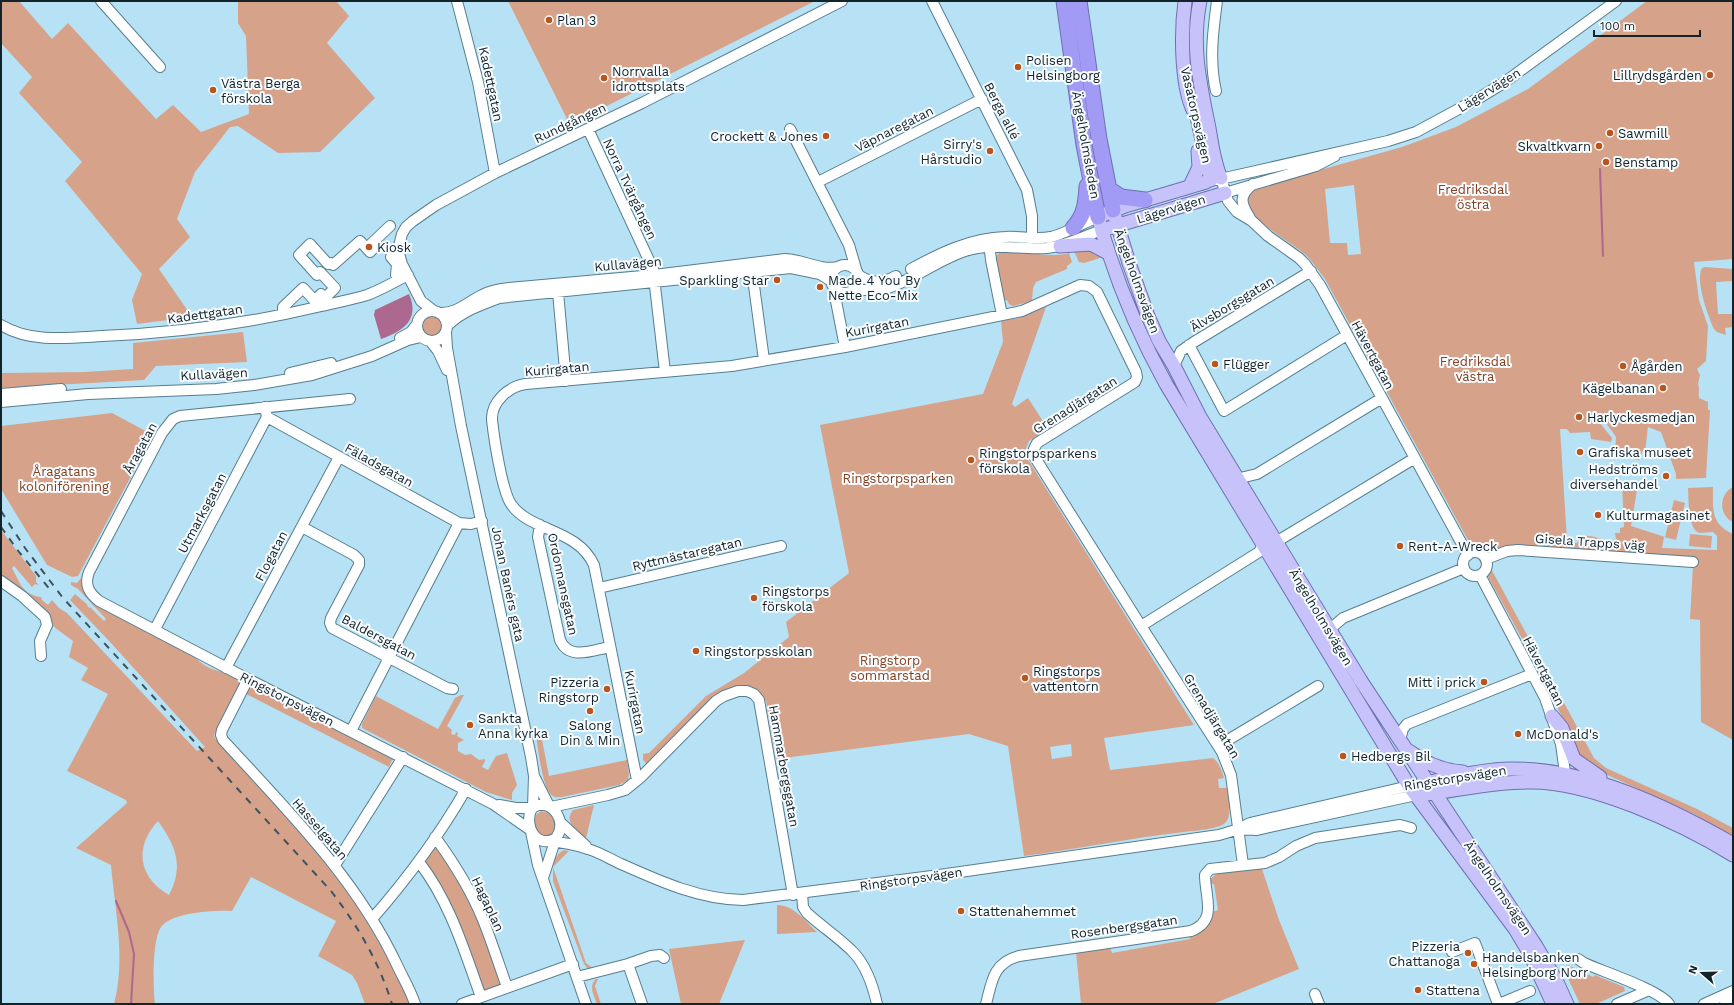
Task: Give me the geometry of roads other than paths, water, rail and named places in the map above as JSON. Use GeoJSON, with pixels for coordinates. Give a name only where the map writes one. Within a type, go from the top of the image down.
{"type":"FeatureCollection","features":[{"type":"Feature","properties":{"kind":"highway","name":"Ängelholmsleden"},"geometry":{"type":"LineString","coordinates":[[1064,1],[1088,163],[1100,224]]}},
{"type":"Feature","properties":{"kind":"highway","name":"Ängelholmsleden"},"geometry":{"type":"LineString","coordinates":[[1079,1],[1091,88],[1114,210]]}},
{"type":"Feature","properties":{"kind":"highway"},"geometry":{"type":"LineString","coordinates":[[1073,228],[1082,216],[1086,206],[1088,163]]}},
{"type":"Feature","properties":{"kind":"highway"},"geometry":{"type":"LineString","coordinates":[[1109,189],[1121,197],[1145,200]]}},
{"type":"Feature","properties":{"kind":"main road","name":"Vasatorpsvägen"},"geometry":{"type":"LineString","coordinates":[[1185,1],[1182,22],[1182,53],[1192,111],[1196,117],[1213,180]]}},
{"type":"Feature","properties":{"kind":"main road","name":"Vasatorpsvägen"},"geometry":{"type":"LineString","coordinates":[[1200,1],[1195,43],[1197,67],[1213,148],[1213,180]]}},
{"type":"Feature","properties":{"kind":"main road"},"geometry":{"type":"LineString","coordinates":[[1190,186],[1198,172],[1200,162],[1191,114],[1192,111]]}},
{"type":"Feature","properties":{"kind":"main road","name":"Lägervägen"},"geometry":{"type":"LineString","coordinates":[[1100,224],[1114,210],[1213,180]]}},
{"type":"Feature","properties":{"kind":"main road","name":"Lägervägen"},"geometry":{"type":"LineString","coordinates":[[1100,224],[1118,226],[1220,195]]}},
{"type":"Feature","properties":{"kind":"main road","name":"Ängelholmsvägen"},"geometry":{"type":"LineString","coordinates":[[1114,210],[1129,263],[1159,341],[1174,366],[1200,417],[1242,478],[1265,547],[1329,630],[1402,744],[1536,946],[1556,980],[1567,1004]]}},
{"type":"Feature","properties":{"kind":"main road"},"geometry":{"type":"LineString","coordinates":[[1129,263],[1130,232],[1138,219]]}},
{"type":"Feature","properties":{"kind":"main road","name":"Ängelholmsvägen"},"geometry":{"type":"LineString","coordinates":[[1100,224],[1108,253],[1126,305],[1154,362],[1412,790],[1515,929],[1530,954],[1553,1004]]}},
{"type":"Feature","properties":{"kind":"main road"},"geometry":{"type":"LineString","coordinates":[[1060,246],[1091,244],[1098,246],[1108,253]]}},
{"type":"Feature","properties":{"kind":"main road"},"geometry":{"type":"LineString","coordinates":[[1552,716],[1562,728],[1574,759],[1602,778],[1638,798]]}},
{"type":"Feature","properties":{"kind":"main road"},"geometry":{"type":"LineString","coordinates":[[1402,744],[1429,764],[1446,770],[1461,772],[1487,772]]}},
{"type":"Feature","properties":{"kind":"main road","name":"Ringstorpsvägen"},"geometry":{"type":"LineString","coordinates":[[1431,788],[1487,772],[1525,769],[1566,779],[1639,809],[1694,834],[1733,855]]}},
{"type":"Feature","properties":{"kind":"main road","name":"Ringstorpsvägen"},"geometry":{"type":"LineString","coordinates":[[1412,790],[1566,779],[1594,780],[1691,822],[1733,844]]}},
{"type":"Feature","properties":{"kind":"street"},"geometry":{"type":"LineString","coordinates":[[101,1],[160,67]]}},
{"type":"Feature","properties":{"kind":"street","name":"Kadettgatan"},"geometry":{"type":"LineString","coordinates":[[458,1],[478,82],[495,172]]}},
{"type":"Feature","properties":{"kind":"street","name":"Rundgången"},"geometry":{"type":"LineString","coordinates":[[437,312],[421,301],[408,276],[398,250],[401,237],[406,227],[436,205],[495,172],[588,129],[842,1]]}},
{"type":"Feature","properties":{"kind":"street","name":"Berga allé"},"geometry":{"type":"LineString","coordinates":[[932,1],[1027,190],[1032,216],[1032,237]]}},
{"type":"Feature","properties":{"kind":"street"},"geometry":{"type":"LineString","coordinates":[[1216,90],[1212,75],[1211,60],[1217,1]]}},
{"type":"Feature","properties":{"kind":"street","name":"Lägervägen"},"geometry":{"type":"LineString","coordinates":[[1213,180],[1388,141],[1416,132],[1502,84],[1616,1]]}},
{"type":"Feature","properties":{"kind":"street","name":"Väpnaregatan"},"geometry":{"type":"LineString","coordinates":[[818,182],[982,100]]}},
{"type":"Feature","properties":{"kind":"street","name":"Norra Tvärgången"},"geometry":{"type":"LineString","coordinates":[[588,129],[653,269],[665,372]]}},
{"type":"Feature","properties":{"kind":"street"},"geometry":{"type":"LineString","coordinates":[[790,129],[849,246],[858,273],[859,284],[841,302],[838,309]]}},
{"type":"Feature","properties":{"kind":"street","name":"Lägervägen"},"geometry":{"type":"LineString","coordinates":[[1220,195],[1316,166],[1347,150]]}},
{"type":"Feature","properties":{"kind":"street"},"geometry":{"type":"LineString","coordinates":[[1213,180],[1220,195],[1239,218],[1268,236]]}},
{"type":"Feature","properties":{"kind":"street"},"geometry":{"type":"LineString","coordinates":[[1252,221],[1243,207],[1242,200],[1248,189],[1253,184]]}},
{"type":"Feature","properties":{"kind":"street","name":"Hävertgatan"},"geometry":{"type":"LineString","coordinates":[[1220,195],[1228,201],[1237,212],[1252,221],[1268,236],[1299,258],[1311,271],[1321,286],[1468,555]]}},
{"type":"Feature","properties":{"kind":"street","name":"Lägervägen"},"geometry":{"type":"LineString","coordinates":[[852,291],[888,288],[965,251],[1006,236],[1048,238],[1073,228],[1100,224]]}},
{"type":"Feature","properties":{"kind":"street","name":"Lägervägen"},"geometry":{"type":"LineString","coordinates":[[858,273],[871,282],[886,281],[938,255],[971,242],[1046,248],[1060,246],[1100,224]]}},
{"type":"Feature","properties":{"kind":"street"},"geometry":{"type":"LineString","coordinates":[[283,310],[283,307],[303,288],[314,301],[321,294],[325,298],[335,288],[320,272],[318,275],[299,255],[310,244],[328,264],[331,263],[333,265],[360,241],[370,252],[374,248],[371,244],[390,226]]}},
{"type":"Feature","properties":{"kind":"street"},"geometry":{"type":"LineString","coordinates":[[989,243],[1002,315]]}},
{"type":"Feature","properties":{"kind":"street"},"geometry":{"type":"LineString","coordinates":[[845,347],[832,273],[848,254],[849,246]]}},
{"type":"Feature","properties":{"kind":"street"},"geometry":{"type":"LineString","coordinates":[[391,257],[397,264],[396,275]]}},
{"type":"Feature","properties":{"kind":"street","name":"Kullavägen"},"geometry":{"type":"LineString","coordinates":[[447,330],[456,318],[499,298],[558,292],[785,259],[800,260],[822,270]]}},
{"type":"Feature","properties":{"kind":"street"},"geometry":{"type":"LineString","coordinates":[[852,291],[842,293],[833,285],[822,270],[839,266],[852,266],[858,273]]}},
{"type":"Feature","properties":{"kind":"street","name":"Kullavägen"},"geometry":{"type":"LineString","coordinates":[[437,312],[453,312],[483,294],[494,290],[792,268],[822,270]]}},
{"type":"Feature","properties":{"kind":"street"},"geometry":{"type":"LineString","coordinates":[[752,271],[764,360]]}},
{"type":"Feature","properties":{"kind":"street","name":"Älvsborgsgatan"},"geometry":{"type":"LineString","coordinates":[[1174,366],[1185,348],[1311,271]]}},
{"type":"Feature","properties":{"kind":"street","name":"Kadettgatan"},"geometry":{"type":"LineString","coordinates":[[1,325],[26,336],[77,337],[153,334],[209,328],[276,317],[355,298],[378,290],[408,276]]}},
{"type":"Feature","properties":{"kind":"street","name":"Grenadjärgatan"},"geometry":{"type":"LineString","coordinates":[[1002,315],[1022,311],[1080,285],[1089,286],[1097,292],[1136,372],[1137,377],[1135,382],[1043,439],[1035,446],[1035,459],[1218,746],[1229,766],[1240,829]]}},
{"type":"Feature","properties":{"kind":"street"},"geometry":{"type":"LineString","coordinates":[[558,292],[566,381]]}},
{"type":"Feature","properties":{"kind":"street","name":"Rundgången"},"geometry":{"type":"LineString","coordinates":[[419,320],[421,301]]}},
{"type":"Feature","properties":{"kind":"street"},"geometry":{"type":"LineString","coordinates":[[425,312],[437,312],[445,318],[447,330],[442,338],[436,341],[425,339],[417,331],[419,320],[425,312]]}},
{"type":"Feature","properties":{"kind":"street","name":"Kurirgatan"},"geometry":{"type":"LineString","coordinates":[[637,780],[594,565],[583,549],[570,540],[520,513],[512,506],[508,498],[499,461],[492,415],[500,399],[516,386],[732,366],[845,347],[1002,315]]}},
{"type":"Feature","properties":{"kind":"street","name":"Kullavägen"},"geometry":{"type":"LineString","coordinates":[[1,394],[108,387],[207,384],[260,379],[334,362],[355,355],[406,335],[419,320]]}},
{"type":"Feature","properties":{"kind":"street","name":"Johan Banérs gata"},"geometry":{"type":"LineString","coordinates":[[447,330],[456,398],[534,776],[533,808]]}},
{"type":"Feature","properties":{"kind":"street"},"geometry":{"type":"LineString","coordinates":[[1185,348],[1224,411],[1347,335]]}},
{"type":"Feature","properties":{"kind":"street","name":"Kullavägen"},"geometry":{"type":"LineString","coordinates":[[1,402],[88,394],[216,389],[254,385],[312,375],[372,356],[408,340],[425,339]]}},
{"type":"Feature","properties":{"kind":"street","name":"Johan Banérs gata"},"geometry":{"type":"LineString","coordinates":[[425,339],[443,360],[456,398]]}},
{"type":"Feature","properties":{"kind":"street","name":"Åragatan"},"geometry":{"type":"LineString","coordinates":[[87,586],[86,580],[89,572],[162,433],[172,419],[180,416],[266,412],[350,398]]}},
{"type":"Feature","properties":{"kind":"street"},"geometry":{"type":"LineString","coordinates":[[1242,478],[1257,474],[1382,398]]}},
{"type":"Feature","properties":{"kind":"street","name":"Fäladsgatan"},"geometry":{"type":"LineString","coordinates":[[266,412],[339,457],[459,523]]}},
{"type":"Feature","properties":{"kind":"street","name":"Utmarksgatan"},"geometry":{"type":"LineString","coordinates":[[155,630],[266,412]]}},
{"type":"Feature","properties":{"kind":"street","name":"Flogatan"},"geometry":{"type":"LineString","coordinates":[[226,668],[339,457]]}},
{"type":"Feature","properties":{"kind":"street"},"geometry":{"type":"LineString","coordinates":[[1141,626],[1265,547],[1415,458]]}},
{"type":"Feature","properties":{"kind":"street"},"geometry":{"type":"LineString","coordinates":[[351,731],[459,523],[471,524],[482,521]]}},
{"type":"Feature","properties":{"kind":"street","name":"Ordonnansgatan"},"geometry":{"type":"LineString","coordinates":[[540,524],[538,537],[560,640],[563,646],[568,651],[576,653],[610,647]]}},
{"type":"Feature","properties":{"kind":"street","name":"Baldersgatan"},"geometry":{"type":"LineString","coordinates":[[302,527],[354,555],[359,560],[359,566],[331,618],[330,623],[332,628],[447,688],[453,689]]}},
{"type":"Feature","properties":{"kind":"street","name":"Ryttmästaregatan"},"geometry":{"type":"LineString","coordinates":[[599,588],[781,546]]}},
{"type":"Feature","properties":{"kind":"street","name":"Gisela Trapps väg"},"geometry":{"type":"LineString","coordinates":[[1486,559],[1507,551],[1518,550],[1693,562]]}},
{"type":"Feature","properties":{"kind":"street"},"geometry":{"type":"LineString","coordinates":[[1478,552],[1486,559],[1486,568],[1480,575],[1470,575],[1464,568],[1464,563],[1468,555],[1478,552]]}},
{"type":"Feature","properties":{"kind":"street"},"geometry":{"type":"LineString","coordinates":[[1329,630],[1343,618],[1464,568]]}},
{"type":"Feature","properties":{"kind":"street","name":"Hävertgatan"},"geometry":{"type":"LineString","coordinates":[[1480,575],[1545,698],[1561,744],[1566,779]]}},
{"type":"Feature","properties":{"kind":"street"},"geometry":{"type":"LineString","coordinates":[[1,581],[22,596],[45,617],[47,625],[40,641],[41,656]]}},
{"type":"Feature","properties":{"kind":"street","name":"Ringstorpsvägen"},"geometry":{"type":"LineString","coordinates":[[87,586],[90,592],[100,600],[226,668],[466,789],[493,804],[530,830]]}},
{"type":"Feature","properties":{"kind":"street"},"geometry":{"type":"LineString","coordinates":[[1402,744],[1403,729],[1407,724],[1532,674]]}},
{"type":"Feature","properties":{"kind":"street","name":"Hasselgatan"},"geometry":{"type":"LineString","coordinates":[[248,679],[222,730],[221,735],[223,740],[293,816],[334,865],[372,919],[394,958],[415,1004]]}},
{"type":"Feature","properties":{"kind":"street"},"geometry":{"type":"LineString","coordinates":[[1218,746],[1318,686]]}},
{"type":"Feature","properties":{"kind":"street","name":"Hammarbergsgatan"},"geometry":{"type":"LineString","coordinates":[[550,806],[577,802],[619,792],[637,780],[716,701],[724,696],[738,691],[747,690],[753,693],[759,700],[797,894],[807,913],[847,946],[859,959],[871,983],[877,1004]]}},
{"type":"Feature","properties":{"kind":"street"},"geometry":{"type":"LineString","coordinates":[[334,865],[403,758]]}},
{"type":"Feature","properties":{"kind":"street","name":"Johan Banérs gata"},"geometry":{"type":"LineString","coordinates":[[534,776],[550,806]]}},
{"type":"Feature","properties":{"kind":"street"},"geometry":{"type":"LineString","coordinates":[[372,919],[398,890],[419,862],[466,789]]}},
{"type":"Feature","properties":{"kind":"street","name":"Ringstorpsvägen"},"geometry":{"type":"LineString","coordinates":[[552,840],[589,849],[649,876],[716,898],[743,900],[797,894],[1212,836],[1240,829],[1257,830],[1412,790]]}},
{"type":"Feature","properties":{"kind":"street"},"geometry":{"type":"LineString","coordinates":[[543,878],[551,853],[552,840],[559,833],[565,811],[577,802]]}},
{"type":"Feature","properties":{"kind":"street","name":"Ringstorpsvägen"},"geometry":{"type":"LineString","coordinates":[[493,804],[516,808],[533,808]]}},
{"type":"Feature","properties":{"kind":"street"},"geometry":{"type":"LineString","coordinates":[[561,822],[557,813],[550,806],[540,805],[533,808],[529,817],[530,830],[543,878],[586,1004]]}},
{"type":"Feature","properties":{"kind":"street","name":"Ringstorpsvägen"},"geometry":{"type":"LineString","coordinates":[[561,822],[589,849]]}},
{"type":"Feature","properties":{"kind":"street","name":"Rosenbergsgatan"},"geometry":{"type":"LineString","coordinates":[[986,1004],[995,973],[999,966],[1008,959],[1019,956],[1191,930],[1200,926],[1206,921],[1208,912],[1205,880],[1207,872],[1210,869],[1265,863],[1279,857],[1296,846],[1315,838],[1400,825],[1411,828]]}},
{"type":"Feature","properties":{"kind":"street"},"geometry":{"type":"LineString","coordinates":[[1240,829],[1243,865]]}},
{"type":"Feature","properties":{"kind":"street"},"geometry":{"type":"LineString","coordinates":[[530,830],[536,838],[552,840]]}},
{"type":"Feature","properties":{"kind":"street","name":"Hagaplan"},"geometry":{"type":"LineString","coordinates":[[435,837],[455,866],[472,896],[483,920],[508,987]]}},
{"type":"Feature","properties":{"kind":"street"},"geometry":{"type":"LineString","coordinates":[[551,853],[565,844]]}},
{"type":"Feature","properties":{"kind":"street"},"geometry":{"type":"LineString","coordinates":[[419,862],[430,876],[457,929],[482,997]]}},
{"type":"Feature","properties":{"kind":"street"},"geometry":{"type":"LineString","coordinates":[[1452,952],[1475,943],[1498,1004],[1530,991]]}},
{"type":"Feature","properties":{"kind":"street"},"geometry":{"type":"LineString","coordinates":[[577,977],[628,964],[651,956],[660,955],[664,958]]}},
{"type":"Feature","properties":{"kind":"street"},"geometry":{"type":"LineString","coordinates":[[1578,960],[1584,964],[1649,990],[1662,997],[1669,1004]]}},
{"type":"Feature","properties":{"kind":"street"},"geometry":{"type":"LineString","coordinates":[[462,1004],[573,964]]}},
{"type":"Feature","properties":{"kind":"street"},"geometry":{"type":"LineString","coordinates":[[628,964],[642,1004]]}},
{"type":"Feature","properties":{"kind":"street"},"geometry":{"type":"LineString","coordinates":[[1617,1004],[1649,990]]}},
{"type":"Feature","properties":{"kind":"street"},"geometry":{"type":"LineString","coordinates":[[1704,1004],[1733,991]]}},
{"type":"Feature","properties":{"kind":"street"},"geometry":{"type":"LineString","coordinates":[[1315,994],[1319,1004]]}},
{"type":"Feature","properties":{"kind":"street"},"geometry":{"type":"LineString","coordinates":[[1725,1004],[1733,1001]]}},
{"type":"Feature","properties":{"kind":"waterway"},"geometry":{"type":"LineString","coordinates":[[1600,169],[1603,256]]}},
{"type":"Feature","properties":{"kind":"waterway"},"geometry":{"type":"LineString","coordinates":[[116,901],[129,932],[134,954],[131,1004]]}},
{"type":"Feature","properties":{"kind":"railway"},"geometry":{"type":"LineString","coordinates":[[1,511],[25,548],[63,598],[331,891],[367,945],[381,974],[392,1004]]}},
{"type":"Feature","properties":{"kind":"railway"},"geometry":{"type":"LineString","coordinates":[[1,527],[19,552],[52,592]]}},
{"type":"Feature","properties":{"kind":"place","name":"Plan 3"},"geometry":{"type":"Point","coordinates":[549,20]}},
{"type":"Feature","properties":{"kind":"place","name":"Polisen Helsingborg"},"geometry":{"type":"Point","coordinates":[1018,67]}},
{"type":"Feature","properties":{"kind":"place","name":"Lillrydsgården"},"geometry":{"type":"Point","coordinates":[1710,75]}},
{"type":"Feature","properties":{"kind":"place","name":"Norrvalla idrottsplats"},"geometry":{"type":"Point","coordinates":[604,78]}},
{"type":"Feature","properties":{"kind":"place","name":"Västra Berga förskola"},"geometry":{"type":"Point","coordinates":[213,90]}},
{"type":"Feature","properties":{"kind":"place","name":"Sawmill"},"geometry":{"type":"Point","coordinates":[1610,133]}},
{"type":"Feature","properties":{"kind":"place","name":"Crockett & Jones"},"geometry":{"type":"Point","coordinates":[826,136]}},
{"type":"Feature","properties":{"kind":"place","name":"Skvaltkvarn"},"geometry":{"type":"Point","coordinates":[1599,146]}},
{"type":"Feature","properties":{"kind":"place","name":"Sirry's Hårstudio"},"geometry":{"type":"Point","coordinates":[990,151]}},
{"type":"Feature","properties":{"kind":"place","name":"Benstamp"},"geometry":{"type":"Point","coordinates":[1606,162]}},
{"type":"Feature","properties":{"kind":"place","name":"Kiosk"},"geometry":{"type":"Point","coordinates":[369,247]}},
{"type":"Feature","properties":{"kind":"place","name":"Sparkling Star"},"geometry":{"type":"Point","coordinates":[777,280]}},
{"type":"Feature","properties":{"kind":"place","name":"Made 4 You By Nette Eco-Mix"},"geometry":{"type":"Point","coordinates":[820,287]}},
{"type":"Feature","properties":{"kind":"place","name":"Flügger"},"geometry":{"type":"Point","coordinates":[1215,364]}},
{"type":"Feature","properties":{"kind":"place","name":"Ågården"},"geometry":{"type":"Point","coordinates":[1623,366]}},
{"type":"Feature","properties":{"kind":"place","name":"Kägelbanan"},"geometry":{"type":"Point","coordinates":[1663,388]}},
{"type":"Feature","properties":{"kind":"place","name":"Harlyckesmedjan"},"geometry":{"type":"Point","coordinates":[1579,417]}},
{"type":"Feature","properties":{"kind":"place","name":"Grafiska museet"},"geometry":{"type":"Point","coordinates":[1580,452]}},
{"type":"Feature","properties":{"kind":"place","name":"Ringstorpsparkens förskola"},"geometry":{"type":"Point","coordinates":[971,460]}},
{"type":"Feature","properties":{"kind":"place","name":"Hedströms diversehandel"},"geometry":{"type":"Point","coordinates":[1666,476]}},
{"type":"Feature","properties":{"kind":"place","name":"Kulturmagasinet"},"geometry":{"type":"Point","coordinates":[1598,515]}},
{"type":"Feature","properties":{"kind":"place","name":"Rent-A-Wreck"},"geometry":{"type":"Point","coordinates":[1400,546]}},
{"type":"Feature","properties":{"kind":"place","name":"Ringstorps förskola"},"geometry":{"type":"Point","coordinates":[754,598]}},
{"type":"Feature","properties":{"kind":"place","name":"Ringstorpsskolan"},"geometry":{"type":"Point","coordinates":[696,651]}},
{"type":"Feature","properties":{"kind":"place","name":"Ringstorps vattentorn"},"geometry":{"type":"Point","coordinates":[1025,678]}},
{"type":"Feature","properties":{"kind":"place","name":"Mitt i prick"},"geometry":{"type":"Point","coordinates":[1484,682]}},
{"type":"Feature","properties":{"kind":"place","name":"Pizzeria Ringstorp"},"geometry":{"type":"Point","coordinates":[607,689]}},
{"type":"Feature","properties":{"kind":"place","name":"Salong Din & Min"},"geometry":{"type":"Point","coordinates":[590,711]}},
{"type":"Feature","properties":{"kind":"place","name":"Sankta Anna kyrka"},"geometry":{"type":"Point","coordinates":[470,725]}},
{"type":"Feature","properties":{"kind":"place","name":"McDonald's"},"geometry":{"type":"Point","coordinates":[1518,734]}},
{"type":"Feature","properties":{"kind":"place","name":"Hedbergs Bil"},"geometry":{"type":"Point","coordinates":[1343,756]}},
{"type":"Feature","properties":{"kind":"place","name":"Stattenahemmet"},"geometry":{"type":"Point","coordinates":[961,911]}},
{"type":"Feature","properties":{"kind":"place","name":"Pizzeria Chattanoga"},"geometry":{"type":"Point","coordinates":[1468,953]}},
{"type":"Feature","properties":{"kind":"place","name":"Handelsbanken Helsingborg Norr"},"geometry":{"type":"Point","coordinates":[1474,964]}},
{"type":"Feature","properties":{"kind":"place","name":"Stattena"},"geometry":{"type":"Point","coordinates":[1418,990]}},
{"type":"Feature","properties":{"kind":"park label","name":"Fredriksdal östra"},"geometry":{"type":"Point","coordinates":[1473,196]}},
{"type":"Feature","properties":{"kind":"park label","name":"Fredriksdal västra"},"geometry":{"type":"Point","coordinates":[1475,368]}},
{"type":"Feature","properties":{"kind":"park label","name":"Åragatans koloniförening"},"geometry":{"type":"Point","coordinates":[64,478]}},
{"type":"Feature","properties":{"kind":"park label","name":"Ringstorpsparken"},"geometry":{"type":"Point","coordinates":[898,478]}},
{"type":"Feature","properties":{"kind":"park label","name":"Ringstorp sommarstad"},"geometry":{"type":"Point","coordinates":[890,668]}}]}
